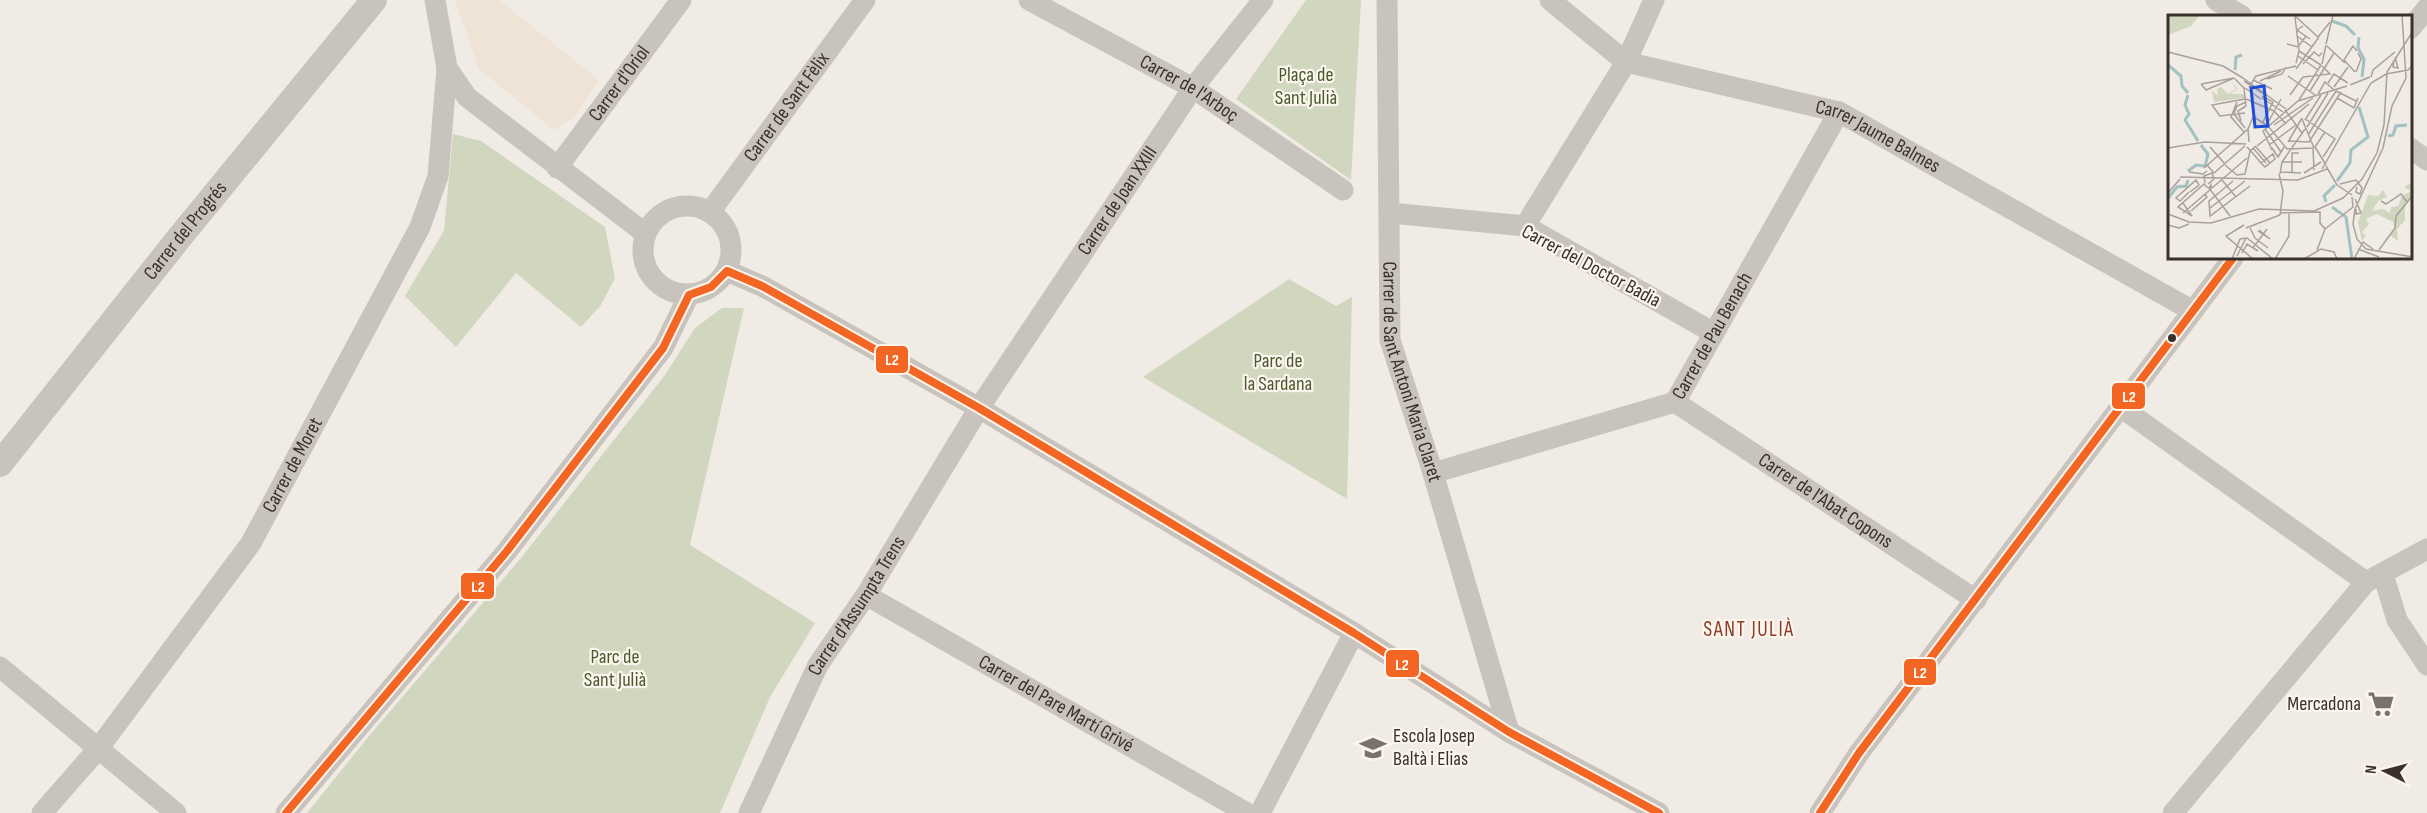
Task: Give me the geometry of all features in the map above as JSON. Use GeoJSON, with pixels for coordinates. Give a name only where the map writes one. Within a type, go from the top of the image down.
{"type":"FeatureCollection","features":[{"type":"Feature","properties":{"kind":"street","name":"Carrer del Progrés"},"geometry":{"type":"LineString","coordinates":[[0,464],[179,238],[374,0]]}},
{"type":"Feature","properties":{"kind":"street"},"geometry":{"type":"LineString","coordinates":[[435,0],[447,68],[467,97],[646,234]]}},
{"type":"Feature","properties":{"kind":"street","name":"Carrer d'Oriol"},"geometry":{"type":"LineString","coordinates":[[557,168],[681,0]]}},
{"type":"Feature","properties":{"kind":"street","name":"Carrer de Sant Fèlix"},"geometry":{"type":"LineString","coordinates":[[710,212],[865,0]]}},
{"type":"Feature","properties":{"kind":"street","name":"Carrer de l'Arboç"},"geometry":{"type":"LineString","coordinates":[[1029,0],[1194,88],[1343,190]]}},
{"type":"Feature","properties":{"kind":"street","name":"Carrer de Joan XXIII"},"geometry":{"type":"LineString","coordinates":[[979,408],[1194,88],[1263,0]]}},
{"type":"Feature","properties":{"kind":"street","name":"Carrer de Sant Antoni Maria Claret"},"geometry":{"type":"LineString","coordinates":[[1387,0],[1390,340],[1433,473],[1509,732]]}},
{"type":"Feature","properties":{"kind":"street","name":"Carrer Jaume Balmes"},"geometry":{"type":"LineString","coordinates":[[1550,0],[1626,62],[1839,112],[2193,311]]}},
{"type":"Feature","properties":{"kind":"street"},"geometry":{"type":"LineString","coordinates":[[1525,226],[1626,62],[1654,0]]}},
{"type":"Feature","properties":{"kind":"street"},"geometry":{"type":"LineString","coordinates":[[2216,0],[2240,15]]}},
{"type":"Feature","properties":{"kind":"street"},"geometry":{"type":"LineString","coordinates":[[2412,27],[2427,8]]}},
{"type":"Feature","properties":{"kind":"street","name":"Carrer de Moret"},"geometry":{"type":"LineString","coordinates":[[42,813],[98,749],[251,543],[420,227],[438,176],[447,68]]}},
{"type":"Feature","properties":{"kind":"street","name":"Carrer de Pau Benach"},"geometry":{"type":"LineString","coordinates":[[1433,473],[1675,402],[1839,112]]}},
{"type":"Feature","properties":{"kind":"street"},"geometry":{"type":"LineString","coordinates":[[2412,149],[2427,160]]}},
{"type":"Feature","properties":{"kind":"street"},"geometry":{"type":"LineString","coordinates":[[680,206],[696,207],[710,212],[728,232],[731,258],[727,271],[717,284],[704,292],[689,295],[669,291],[652,279],[643,260],[646,234],[654,221],[666,211],[680,206]]}},
{"type":"Feature","properties":{"kind":"street","name":"Carrer del Doctor Badia"},"geometry":{"type":"LineString","coordinates":[[1390,213],[1525,226],[1714,333]]}},
{"type":"Feature","properties":{"kind":"street"},"geometry":{"type":"LineString","coordinates":[[1820,813],[1859,753],[2122,408],[2231,260]]}},
{"type":"Feature","properties":{"kind":"street"},"geometry":{"type":"LineString","coordinates":[[727,271],[762,286],[979,408],[1354,633],[1509,732],[1659,813]]}},
{"type":"Feature","properties":{"kind":"street"},"geometry":{"type":"LineString","coordinates":[[286,813],[507,551],[663,348],[689,295]]}},
{"type":"Feature","properties":{"kind":"street","name":"Carrer de l'Abat Copons"},"geometry":{"type":"LineString","coordinates":[[1675,402],[1976,600]]}},
{"type":"Feature","properties":{"kind":"street","name":"Carrer d'Assumpta Trens"},"geometry":{"type":"LineString","coordinates":[[749,813],[818,665],[866,595],[979,408]]}},
{"type":"Feature","properties":{"kind":"street"},"geometry":{"type":"LineString","coordinates":[[2122,408],[2375,578],[2397,620],[2427,665]]}},
{"type":"Feature","properties":{"kind":"street"},"geometry":{"type":"LineString","coordinates":[[2173,813],[2375,578],[2427,549]]}},
{"type":"Feature","properties":{"kind":"street","name":"Carrer del Pare Martí Grivé"},"geometry":{"type":"LineString","coordinates":[[866,595],[1247,813]]}},
{"type":"Feature","properties":{"kind":"street"},"geometry":{"type":"LineString","coordinates":[[1260,813],[1354,633]]}},
{"type":"Feature","properties":{"kind":"street"},"geometry":{"type":"LineString","coordinates":[[0,667],[176,813]]}},
{"type":"Feature","properties":{"kind":"green space","name":"Plaça de Sant Julià"},"geometry":{"type":"Polygon","coordinates":[[[1306,0],[1361,0],[1351,180],[1236,99],[1306,0]]]}},
{"type":"Feature","properties":{"kind":"green space"},"geometry":{"type":"Polygon","coordinates":[[[453,134],[481,141],[605,227],[615,278],[601,305],[581,327],[516,273],[456,347],[405,296],[444,231],[453,134]]]}},
{"type":"Feature","properties":{"kind":"green space","name":"Parc de la Sardana"},"geometry":{"type":"Polygon","coordinates":[[[1289,279],[1336,306],[1352,297],[1347,499],[1143,377],[1289,279]]]}},
{"type":"Feature","properties":{"kind":"green space","name":"Parc de Sant Julià"},"geometry":{"type":"Polygon","coordinates":[[[722,308],[744,308],[690,545],[815,623],[770,697],[720,813],[307,813],[369,736],[521,558],[665,375],[695,328],[722,308]]]}},
{"type":"Feature","properties":{"kind":"shaded area"},"geometry":{"type":"Polygon","coordinates":[[[455,0],[499,0],[599,80],[575,116],[554,130],[479,69],[455,0]]]}},
{"type":"Feature","properties":{"kind":"transit line","name":"L2"},"geometry":{"type":"LineString","coordinates":[[1820,813],[1859,753],[2231,260]]}},
{"type":"Feature","properties":{"kind":"transit line","name":"L2"},"geometry":{"type":"LineString","coordinates":[[286,813],[507,551],[663,348],[689,295],[711,287],[727,271],[762,286],[979,408],[1354,633],[1509,732],[1659,813]]}},
{"type":"Feature","properties":{"kind":"place","name":"Mercadona"},"geometry":{"type":"Point","coordinates":[2381,704]}},
{"type":"Feature","properties":{"kind":"place","name":"Escola Josep Baltà i Elias"},"geometry":{"type":"Point","coordinates":[1373,748]}},
{"type":"Feature","properties":{"kind":"district","name":"SANT JULIÀ"},"geometry":{"type":"Point","coordinates":[1749,629]}}]}
